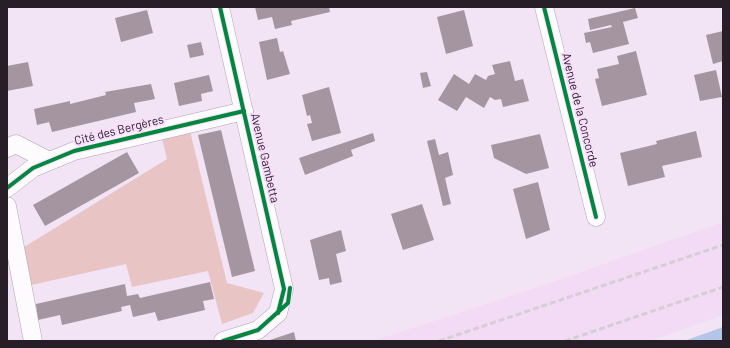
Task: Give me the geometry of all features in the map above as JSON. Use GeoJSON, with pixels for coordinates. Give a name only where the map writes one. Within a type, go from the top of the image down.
{"type":"FeatureCollection","features":[{"type":"Feature","properties":{"kind":"street","name":"Avenue Gambetta"},"geometry":{"type":"LineString","coordinates":[[220,7],[284,289],[278,313],[258,330],[223,341]]}},
{"type":"Feature","properties":{"kind":"street","name":"Avenue de la Concorde"},"geometry":{"type":"LineString","coordinates":[[544,7],[596,217]]}},
{"type":"Feature","properties":{"kind":"street","name":"Cité des Bergères"},"geometry":{"type":"LineString","coordinates":[[7,188],[34,168],[74,151],[244,111]]}},
{"type":"Feature","properties":{"kind":"street"},"geometry":{"type":"LineString","coordinates":[[7,148],[16,144],[49,161]]}},
{"type":"Feature","properties":{"kind":"street"},"geometry":{"type":"LineString","coordinates":[[7,206],[33,341]]}},
{"type":"Feature","properties":{"kind":"shaded area"},"geometry":{"type":"Polygon","coordinates":[[[190,131],[227,283],[264,293],[253,313],[222,324],[208,271],[132,287],[126,264],[22,287],[16,252],[167,159],[162,139],[190,131]]]}},
{"type":"Feature","properties":{"kind":"shaded area"},"geometry":{"type":"Polygon","coordinates":[[[723,222],[723,315],[650,341],[373,341],[558,280],[723,222]]]}},
{"type":"Feature","properties":{"kind":"water"},"geometry":{"type":"Polygon","coordinates":[[[723,327],[723,341],[684,341],[723,327]]]}},
{"type":"Feature","properties":{"kind":"building"},"geometry":{"type":"Polygon","coordinates":[[[255,7],[329,7],[330,12],[291,21],[292,25],[275,29],[272,17],[258,20],[255,7]]]}},
{"type":"Feature","properties":{"kind":"building"},"geometry":{"type":"Polygon","coordinates":[[[635,8],[638,18],[623,22],[629,44],[593,53],[590,42],[586,43],[584,33],[612,27],[611,25],[590,30],[588,19],[635,8]]]}},
{"type":"Feature","properties":{"kind":"building"},"geometry":{"type":"Polygon","coordinates":[[[147,10],[153,33],[121,42],[115,18],[147,10]]]}},
{"type":"Feature","properties":{"kind":"building"},"geometry":{"type":"Polygon","coordinates":[[[464,10],[473,46],[446,54],[437,17],[464,10]]]}},
{"type":"Feature","properties":{"kind":"building"},"geometry":{"type":"Polygon","coordinates":[[[723,31],[723,61],[713,64],[706,35],[723,31]]]}},
{"type":"Feature","properties":{"kind":"building"},"geometry":{"type":"Polygon","coordinates":[[[277,38],[280,52],[283,51],[290,74],[267,80],[259,42],[277,38]]]}},
{"type":"Feature","properties":{"kind":"building"},"geometry":{"type":"Polygon","coordinates":[[[201,42],[204,55],[190,58],[187,45],[201,42]]]}},
{"type":"Feature","properties":{"kind":"building"},"geometry":{"type":"Polygon","coordinates":[[[636,51],[647,95],[602,106],[595,79],[599,78],[597,69],[619,64],[617,56],[636,51]]]}},
{"type":"Feature","properties":{"kind":"building"},"geometry":{"type":"Polygon","coordinates":[[[510,61],[515,81],[523,79],[529,101],[503,107],[501,99],[495,100],[490,97],[484,108],[466,97],[457,111],[438,100],[454,74],[469,84],[475,74],[486,80],[488,76],[495,74],[492,65],[510,61]]]}},
{"type":"Feature","properties":{"kind":"building"},"geometry":{"type":"Polygon","coordinates":[[[28,62],[33,86],[7,91],[7,66],[28,62]]]}},
{"type":"Feature","properties":{"kind":"building"},"geometry":{"type":"Polygon","coordinates":[[[716,70],[722,97],[700,101],[694,75],[716,70]]]}},
{"type":"Feature","properties":{"kind":"building"},"geometry":{"type":"Polygon","coordinates":[[[427,72],[431,86],[423,88],[420,73],[427,72]]]}},
{"type":"Feature","properties":{"kind":"building"},"geometry":{"type":"Polygon","coordinates":[[[209,75],[213,91],[201,94],[202,101],[179,106],[174,83],[209,75]]]}},
{"type":"Feature","properties":{"kind":"building"},"geometry":{"type":"Polygon","coordinates":[[[151,84],[155,99],[134,103],[136,112],[52,132],[49,122],[37,125],[34,109],[70,101],[70,104],[106,95],[105,92],[151,84]]]}},
{"type":"Feature","properties":{"kind":"building"},"geometry":{"type":"Polygon","coordinates":[[[329,87],[341,133],[312,141],[307,124],[312,123],[310,115],[307,116],[302,95],[329,87]]]}},
{"type":"Feature","properties":{"kind":"building"},"geometry":{"type":"Polygon","coordinates":[[[221,130],[255,271],[232,277],[198,135],[221,130]]]}},
{"type":"Feature","properties":{"kind":"building"},"geometry":{"type":"Polygon","coordinates":[[[696,131],[702,157],[662,166],[665,177],[628,186],[620,153],[657,144],[656,141],[696,131]]]}},
{"type":"Feature","properties":{"kind":"building"},"geometry":{"type":"Polygon","coordinates":[[[373,133],[375,141],[351,150],[353,156],[305,175],[299,158],[373,133]]]}},
{"type":"Feature","properties":{"kind":"building"},"geometry":{"type":"Polygon","coordinates":[[[540,134],[549,168],[526,174],[494,158],[491,145],[540,134]]]}},
{"type":"Feature","properties":{"kind":"building"},"geometry":{"type":"Polygon","coordinates":[[[435,139],[439,155],[448,152],[453,175],[445,178],[451,204],[443,206],[427,141],[435,139]]]}},
{"type":"Feature","properties":{"kind":"building"},"geometry":{"type":"Polygon","coordinates":[[[127,152],[139,173],[45,226],[33,205],[127,152]]]}},
{"type":"Feature","properties":{"kind":"building"},"geometry":{"type":"Polygon","coordinates":[[[538,182],[550,230],[526,239],[513,189],[538,182]]]}},
{"type":"Feature","properties":{"kind":"building"},"geometry":{"type":"Polygon","coordinates":[[[422,204],[434,240],[403,250],[391,214],[422,204]]]}},
{"type":"Feature","properties":{"kind":"building"},"geometry":{"type":"Polygon","coordinates":[[[341,230],[346,251],[336,254],[342,282],[330,285],[329,278],[319,280],[310,240],[341,230]]]}},
{"type":"Feature","properties":{"kind":"building"},"geometry":{"type":"Polygon","coordinates":[[[210,282],[214,299],[203,301],[205,310],[158,321],[155,312],[133,317],[130,305],[121,307],[122,311],[62,325],[60,315],[38,320],[36,304],[125,284],[127,296],[138,294],[140,298],[210,282]]]}},
{"type":"Feature","properties":{"kind":"building"},"geometry":{"type":"Polygon","coordinates":[[[294,332],[296,341],[267,341],[294,332]]]}},
{"type":"Feature","properties":{"kind":"railway"},"geometry":{"type":"LineString","coordinates":[[439,341],[723,245]]}},
{"type":"Feature","properties":{"kind":"railway"},"geometry":{"type":"LineString","coordinates":[[565,341],[723,287]]}},
{"type":"Feature","properties":{"kind":"cycle path"},"geometry":{"type":"LineString","coordinates":[[220,7],[284,289],[278,313]]}},
{"type":"Feature","properties":{"kind":"cycle path"},"geometry":{"type":"LineString","coordinates":[[544,7],[596,217]]}},
{"type":"Feature","properties":{"kind":"cycle path"},"geometry":{"type":"LineString","coordinates":[[7,188],[33,168],[74,151],[244,111]]}},
{"type":"Feature","properties":{"kind":"cycle path"},"geometry":{"type":"LineString","coordinates":[[223,341],[258,330],[288,303],[290,288]]}}]}
